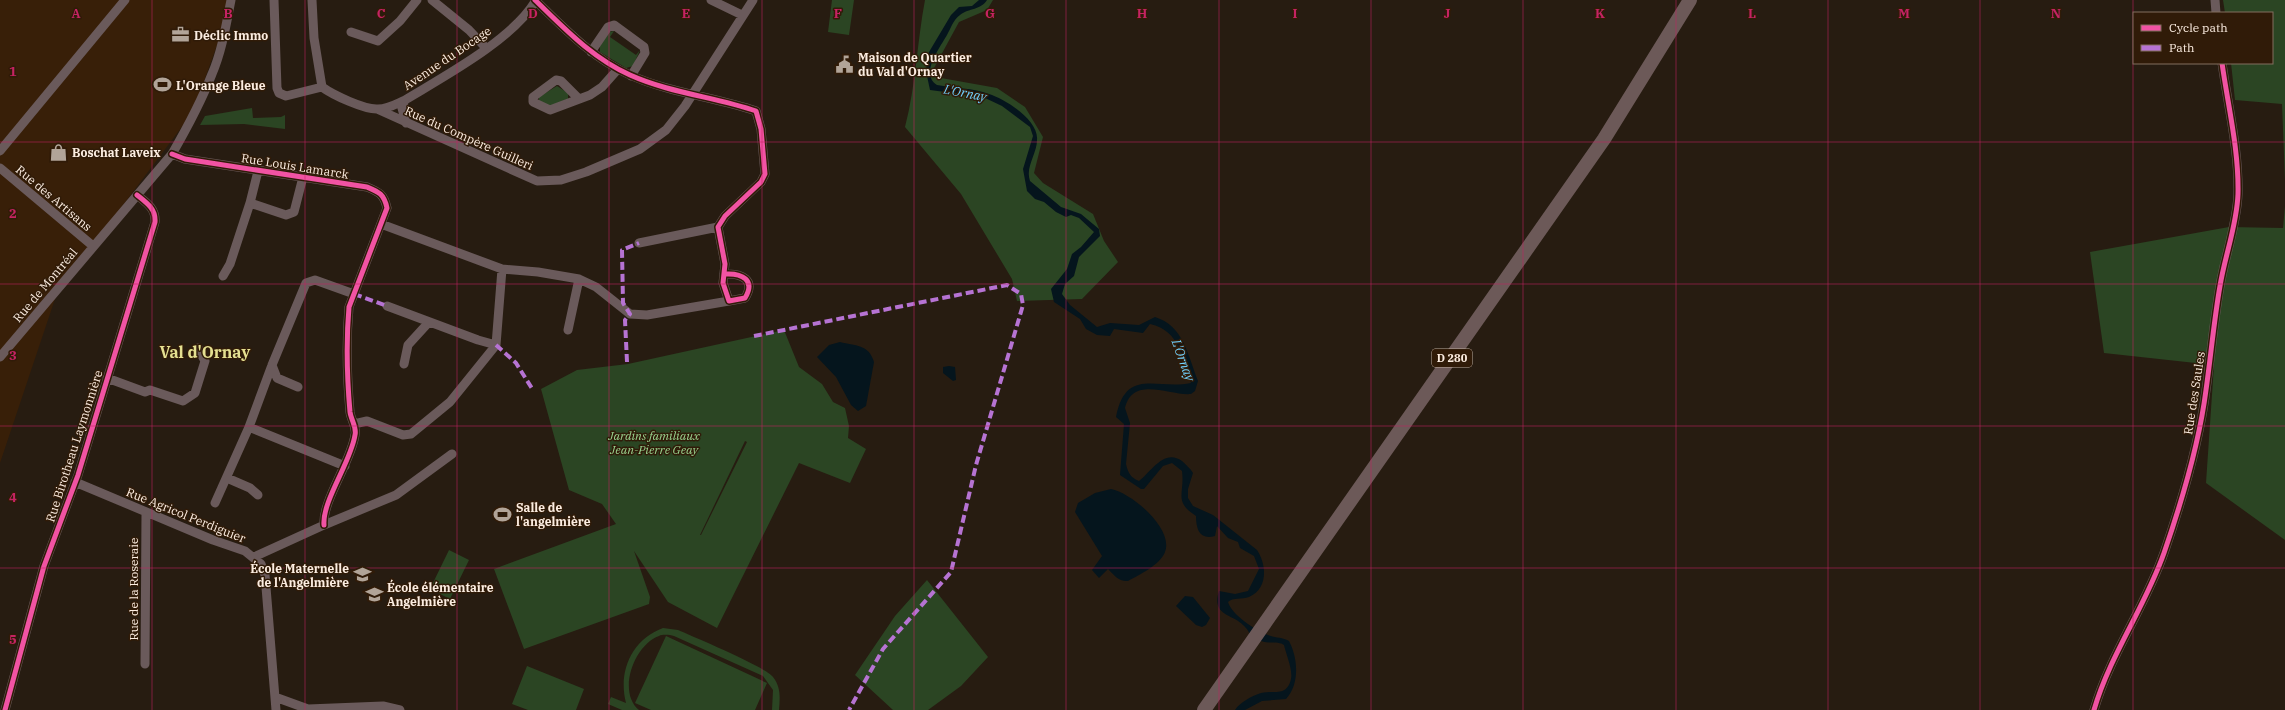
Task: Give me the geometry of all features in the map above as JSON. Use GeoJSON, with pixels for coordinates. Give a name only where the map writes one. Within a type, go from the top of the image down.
{"type":"FeatureCollection","features":[{"type":"Feature","properties":{"kind":"main road","name":"D 280"},"geometry":{"type":"LineString","coordinates":[[1204,710],[1600,146],[1690,0]]}},
{"type":"Feature","properties":{"kind":"street"},"geometry":{"type":"LineString","coordinates":[[0,151],[125,0]]}},
{"type":"Feature","properties":{"kind":"street","name":"Rue de Montréal"},"geometry":{"type":"LineString","coordinates":[[0,357],[172,154],[194,116],[213,73],[224,35],[231,0]]}},
{"type":"Feature","properties":{"kind":"street"},"geometry":{"type":"LineString","coordinates":[[274,0],[277,88],[279,93],[286,96],[322,87]]}},
{"type":"Feature","properties":{"kind":"street"},"geometry":{"type":"LineString","coordinates":[[312,0],[314,38],[322,87],[335,96],[377,110]]}},
{"type":"Feature","properties":{"kind":"street"},"geometry":{"type":"LineString","coordinates":[[352,32],[378,41],[400,21],[417,0]]}},
{"type":"Feature","properties":{"kind":"street"},"geometry":{"type":"LineString","coordinates":[[432,0],[469,30],[486,48]]}},
{"type":"Feature","properties":{"kind":"street"},"geometry":{"type":"LineString","coordinates":[[535,0],[591,52],[631,76],[692,95],[756,111],[761,129],[766,174],[761,182],[725,216],[718,227],[724,274],[723,284],[729,301]]}},
{"type":"Feature","properties":{"kind":"street","name":"Avenue du Bocage"},"geometry":{"type":"LineString","coordinates":[[377,110],[390,107],[405,100],[486,48],[521,19],[535,0]]}},
{"type":"Feature","properties":{"kind":"street"},"geometry":{"type":"LineString","coordinates":[[711,0],[742,15]]}},
{"type":"Feature","properties":{"kind":"street","name":"Rue du Compère Guilleri"},"geometry":{"type":"LineString","coordinates":[[377,110],[537,181],[561,180],[640,149],[666,130],[686,106],[742,15],[753,0]]}},
{"type":"Feature","properties":{"kind":"street"},"geometry":{"type":"LineString","coordinates":[[2215,0],[2216,12]]}},
{"type":"Feature","properties":{"kind":"street"},"geometry":{"type":"LineString","coordinates":[[591,52],[608,27],[614,25],[644,47],[645,53],[631,76]]}},
{"type":"Feature","properties":{"kind":"street","name":"Rue des Saules"},"geometry":{"type":"LineString","coordinates":[[2094,710],[2114,662],[2151,587],[2164,551],[2196,445],[2206,391],[2220,284],[2234,227],[2238,194],[2236,162],[2222,64]]}},
{"type":"Feature","properties":{"kind":"street"},"geometry":{"type":"LineString","coordinates":[[579,99],[561,81],[556,80],[533,97],[534,102],[550,110],[579,99],[602,87],[618,69]]}},
{"type":"Feature","properties":{"kind":"street","name":"Avenue du Bocage"},"geometry":{"type":"LineString","coordinates":[[405,100],[402,108],[406,123]]}},
{"type":"Feature","properties":{"kind":"street","name":"Rue Louis Lamarck"},"geometry":{"type":"LineString","coordinates":[[172,154],[185,159],[366,187],[380,192],[385,198],[387,208],[381,224]]}},
{"type":"Feature","properties":{"kind":"street","name":"Rue des Artisans"},"geometry":{"type":"LineString","coordinates":[[0,168],[93,246]]}},
{"type":"Feature","properties":{"kind":"street"},"geometry":{"type":"LineString","coordinates":[[223,276],[230,264],[250,203],[258,171]]}},
{"type":"Feature","properties":{"kind":"street"},"geometry":{"type":"LineString","coordinates":[[250,203],[286,215],[294,212],[303,177]]}},
{"type":"Feature","properties":{"kind":"street","name":"Rue Birotheau Laymonnière"},"geometry":{"type":"LineString","coordinates":[[5,710],[44,566],[75,482],[156,222],[156,215],[152,208],[137,195]]}},
{"type":"Feature","properties":{"kind":"street"},"geometry":{"type":"LineString","coordinates":[[324,524],[329,503],[345,466],[356,435],[350,414],[347,322],[349,307],[381,224],[502,269],[538,272],[579,279],[596,287],[630,314],[647,315],[746,298],[750,283],[746,278],[741,275],[724,274]]}},
{"type":"Feature","properties":{"kind":"street"},"geometry":{"type":"LineString","coordinates":[[639,243],[718,227]]}},
{"type":"Feature","properties":{"kind":"street"},"geometry":{"type":"LineString","coordinates":[[354,424],[367,421],[403,436],[411,434],[450,402],[496,345],[502,269]]}},
{"type":"Feature","properties":{"kind":"street"},"geometry":{"type":"LineString","coordinates":[[568,330],[579,279]]}},
{"type":"Feature","properties":{"kind":"street"},"geometry":{"type":"LineString","coordinates":[[215,503],[249,427],[272,365],[306,283],[315,280],[354,294]]}},
{"type":"Feature","properties":{"kind":"street"},"geometry":{"type":"LineString","coordinates":[[387,306],[478,340],[496,345]]}},
{"type":"Feature","properties":{"kind":"street"},"geometry":{"type":"LineString","coordinates":[[404,364],[408,345],[429,322]]}},
{"type":"Feature","properties":{"kind":"street"},"geometry":{"type":"LineString","coordinates":[[107,378],[144,392],[150,390],[183,402],[195,393],[205,361],[198,348]]}},
{"type":"Feature","properties":{"kind":"street"},"geometry":{"type":"LineString","coordinates":[[272,365],[277,378],[298,387]]}},
{"type":"Feature","properties":{"kind":"street"},"geometry":{"type":"LineString","coordinates":[[249,427],[345,466]]}},
{"type":"Feature","properties":{"kind":"street"},"geometry":{"type":"LineString","coordinates":[[254,557],[324,524],[396,495],[452,454]]}},
{"type":"Feature","properties":{"kind":"street"},"geometry":{"type":"LineString","coordinates":[[227,478],[250,488],[258,495]]}},
{"type":"Feature","properties":{"kind":"street","name":"Rue Agricol Perdiguier"},"geometry":{"type":"LineString","coordinates":[[75,482],[146,513],[246,551],[261,564],[265,575],[276,710]]}},
{"type":"Feature","properties":{"kind":"street","name":"Rue de la Roseraie"},"geometry":{"type":"LineString","coordinates":[[145,664],[146,513]]}},
{"type":"Feature","properties":{"kind":"street"},"geometry":{"type":"LineString","coordinates":[[275,697],[308,709],[323,710],[384,706],[400,710]]}},
{"type":"Feature","properties":{"kind":"shaded area"},"geometry":{"type":"Polygon","coordinates":[[[0,0],[231,0],[231,6],[193,112],[57,293],[0,463],[0,0]]]}},
{"type":"Feature","properties":{"kind":"green space"},"geometry":{"type":"Polygon","coordinates":[[[832,0],[854,0],[849,35],[828,32],[832,0]]]}},
{"type":"Feature","properties":{"kind":"green space"},"geometry":{"type":"Polygon","coordinates":[[[925,0],[993,0],[987,10],[959,22],[934,68],[941,78],[997,88],[1025,107],[1043,137],[1034,173],[1043,183],[1093,214],[1104,241],[1118,262],[1082,299],[1017,301],[1012,279],[961,194],[905,127],[912,95],[925,0]]]}},
{"type":"Feature","properties":{"kind":"green space"},"geometry":{"type":"Polygon","coordinates":[[[2223,0],[2285,0],[2285,180],[2282,104],[2235,100],[2231,64],[2273,64],[2273,12],[2225,12],[2223,0]]]}},
{"type":"Feature","properties":{"kind":"green space"},"geometry":{"type":"Polygon","coordinates":[[[614,31],[610,37],[636,55],[640,50],[633,66],[626,68],[600,52],[600,46],[609,32],[614,31]]]}},
{"type":"Feature","properties":{"kind":"green space"},"geometry":{"type":"Polygon","coordinates":[[[557,86],[568,93],[568,99],[550,106],[539,102],[539,97],[557,86]]]}},
{"type":"Feature","properties":{"kind":"green space"},"geometry":{"type":"Polygon","coordinates":[[[252,108],[253,118],[281,117],[285,115],[285,129],[244,124],[200,125],[205,116],[252,108]]]}},
{"type":"Feature","properties":{"kind":"green space"},"geometry":{"type":"Polygon","coordinates":[[[2285,206],[2285,540],[2206,483],[2214,365],[2104,353],[2090,252],[2229,227],[2283,228],[2285,206]]]}},
{"type":"Feature","properties":{"kind":"green space","name":"Jardins familiaux Jean-Pierre Geay"},"geometry":{"type":"Polygon","coordinates":[[[784,330],[799,367],[822,384],[833,402],[845,408],[849,426],[848,438],[866,449],[850,483],[799,463],[717,628],[668,602],[634,551],[650,597],[649,604],[524,649],[494,569],[616,524],[602,504],[569,490],[541,389],[577,370],[628,364],[784,330]],[[745,441],[700,535],[701,535],[747,442],[745,441]]]}},
{"type":"Feature","properties":{"kind":"green space"},"geometry":{"type":"Polygon","coordinates":[[[449,550],[469,560],[450,599],[430,589],[449,550]]]}},
{"type":"Feature","properties":{"kind":"green space"},"geometry":{"type":"Polygon","coordinates":[[[927,580],[988,657],[961,686],[928,710],[893,710],[855,675],[895,616],[927,580]]]}},
{"type":"Feature","properties":{"kind":"green space"},"geometry":{"type":"Polygon","coordinates":[[[663,628],[678,630],[729,652],[768,672],[776,681],[779,689],[779,710],[772,710],[773,690],[763,676],[674,636],[666,635],[661,635],[650,641],[642,649],[631,670],[629,692],[633,702],[639,710],[622,710],[608,704],[611,697],[626,703],[624,680],[630,658],[635,649],[643,640],[652,633],[663,628]]]}},
{"type":"Feature","properties":{"kind":"green space"},"geometry":{"type":"Polygon","coordinates":[[[666,636],[767,683],[755,710],[651,710],[635,703],[666,636]]]}},
{"type":"Feature","properties":{"kind":"green space"},"geometry":{"type":"Polygon","coordinates":[[[527,666],[584,689],[576,710],[528,710],[512,704],[527,666]]]}},
{"type":"Feature","properties":{"kind":"water","name":"L'Ornay"},"geometry":{"type":"Polygon","coordinates":[[[979,0],[987,0],[982,6],[960,15],[954,22],[933,60],[930,74],[932,80],[937,85],[970,89],[989,94],[1004,100],[1020,111],[1033,125],[1036,132],[1037,140],[1029,171],[1030,181],[1061,207],[1081,214],[1099,229],[1100,236],[1079,257],[1074,276],[1065,284],[1062,294],[1070,305],[1097,327],[1110,323],[1139,325],[1155,317],[1165,321],[1173,327],[1184,343],[1198,381],[1195,391],[1191,394],[1182,394],[1153,389],[1136,392],[1129,398],[1125,408],[1130,423],[1126,464],[1132,477],[1139,481],[1164,459],[1169,457],[1182,461],[1193,473],[1188,489],[1188,498],[1193,506],[1213,515],[1257,550],[1263,563],[1263,583],[1255,593],[1249,597],[1230,600],[1228,602],[1230,607],[1239,617],[1257,630],[1273,637],[1289,641],[1296,663],[1296,671],[1294,686],[1286,699],[1262,701],[1245,710],[1235,710],[1243,702],[1258,694],[1283,691],[1289,685],[1291,679],[1290,667],[1284,645],[1279,643],[1264,642],[1257,639],[1251,635],[1239,621],[1220,610],[1218,605],[1217,599],[1219,591],[1235,594],[1248,591],[1259,569],[1254,556],[1240,548],[1238,542],[1228,538],[1217,526],[1215,536],[1206,537],[1200,533],[1197,526],[1196,516],[1189,511],[1182,501],[1182,471],[1172,463],[1163,466],[1144,489],[1141,489],[1120,475],[1124,424],[1116,417],[1121,401],[1127,392],[1135,386],[1144,384],[1191,383],[1182,355],[1174,339],[1160,328],[1150,324],[1143,333],[1114,329],[1110,336],[1097,335],[1086,329],[1080,319],[1054,302],[1051,289],[1067,269],[1072,254],[1081,247],[1094,232],[1079,218],[1071,215],[1066,217],[1056,212],[1044,202],[1035,199],[1027,191],[1023,169],[1033,136],[1030,127],[1002,106],[983,97],[930,90],[927,76],[925,76],[929,52],[951,15],[959,7],[972,6],[979,0]]]}},
{"type":"Feature","properties":{"kind":"water"},"geometry":{"type":"Polygon","coordinates":[[[840,342],[856,345],[865,349],[872,356],[874,362],[866,406],[858,411],[851,405],[836,377],[817,357],[829,345],[840,342]]]}},
{"type":"Feature","properties":{"kind":"water"},"geometry":{"type":"Polygon","coordinates":[[[943,367],[955,367],[956,380],[953,381],[943,373],[943,367]]]}},
{"type":"Feature","properties":{"kind":"water"},"geometry":{"type":"Polygon","coordinates":[[[1111,489],[1130,497],[1149,513],[1163,533],[1166,543],[1165,552],[1159,561],[1149,569],[1128,581],[1119,579],[1108,569],[1099,578],[1092,570],[1102,556],[1075,512],[1078,503],[1095,493],[1111,489]]]}},
{"type":"Feature","properties":{"kind":"water"},"geometry":{"type":"Polygon","coordinates":[[[1185,596],[1193,597],[1210,618],[1206,625],[1202,627],[1196,625],[1176,606],[1185,596]]]}},
{"type":"Feature","properties":{"kind":"marked path"},"geometry":{"type":"LineString","coordinates":[[627,362],[625,320],[630,314],[623,303],[622,250],[639,243]]}},
{"type":"Feature","properties":{"kind":"marked path"},"geometry":{"type":"LineString","coordinates":[[754,336],[1007,285],[1021,294],[1023,305],[976,465],[951,572],[883,649],[849,710]]}},
{"type":"Feature","properties":{"kind":"marked path"},"geometry":{"type":"LineString","coordinates":[[354,294],[387,306]]}},
{"type":"Feature","properties":{"kind":"marked path"},"geometry":{"type":"LineString","coordinates":[[496,345],[516,363],[533,390]]}},
{"type":"Feature","properties":{"kind":"cycle path"},"geometry":{"type":"LineString","coordinates":[[535,0],[579,42],[616,68],[645,81],[677,91],[756,111],[761,129],[765,174],[761,182],[725,216],[718,227],[725,264],[723,283],[729,301],[745,298],[749,287],[746,279],[742,276],[725,274]]}},
{"type":"Feature","properties":{"kind":"cycle path"},"geometry":{"type":"LineString","coordinates":[[2094,710],[2109,670],[2147,593],[2164,553],[2183,493],[2203,411],[2222,274],[2233,229],[2238,194],[2237,161],[2222,64]]}},
{"type":"Feature","properties":{"kind":"cycle path"},"geometry":{"type":"LineString","coordinates":[[172,154],[185,159],[367,187],[378,192],[383,197],[387,208],[349,307],[347,346],[348,386],[350,412],[355,426],[355,432],[348,457],[327,505],[324,525]]}},
{"type":"Feature","properties":{"kind":"cycle path"},"geometry":{"type":"LineString","coordinates":[[5,710],[44,566],[78,475],[155,222],[154,213],[137,195]]}},
{"type":"Feature","properties":{"kind":"place","name":"Déclic Immo"},"geometry":{"type":"Point","coordinates":[181,35]}},
{"type":"Feature","properties":{"kind":"place","name":"Maison de Quartier du Val d'Ornay"},"geometry":{"type":"Point","coordinates":[845,64]}},
{"type":"Feature","properties":{"kind":"place","name":"L'Orange Bleue"},"geometry":{"type":"Point","coordinates":[163,85]}},
{"type":"Feature","properties":{"kind":"place","name":"Boschat Laveix"},"geometry":{"type":"Point","coordinates":[59,152]}},
{"type":"Feature","properties":{"kind":"place","name":"Salle de l'angelmière"},"geometry":{"type":"Point","coordinates":[503,514]}},
{"type":"Feature","properties":{"kind":"place","name":"École Maternelle de l'Angelmière"},"geometry":{"type":"Point","coordinates":[362,575]}},
{"type":"Feature","properties":{"kind":"place","name":"École élémentaire Angelmière"},"geometry":{"type":"Point","coordinates":[374,594]}},
{"type":"Feature","properties":{"kind":"district","name":"Val d'Ornay"},"geometry":{"type":"Point","coordinates":[205,352]}}]}
